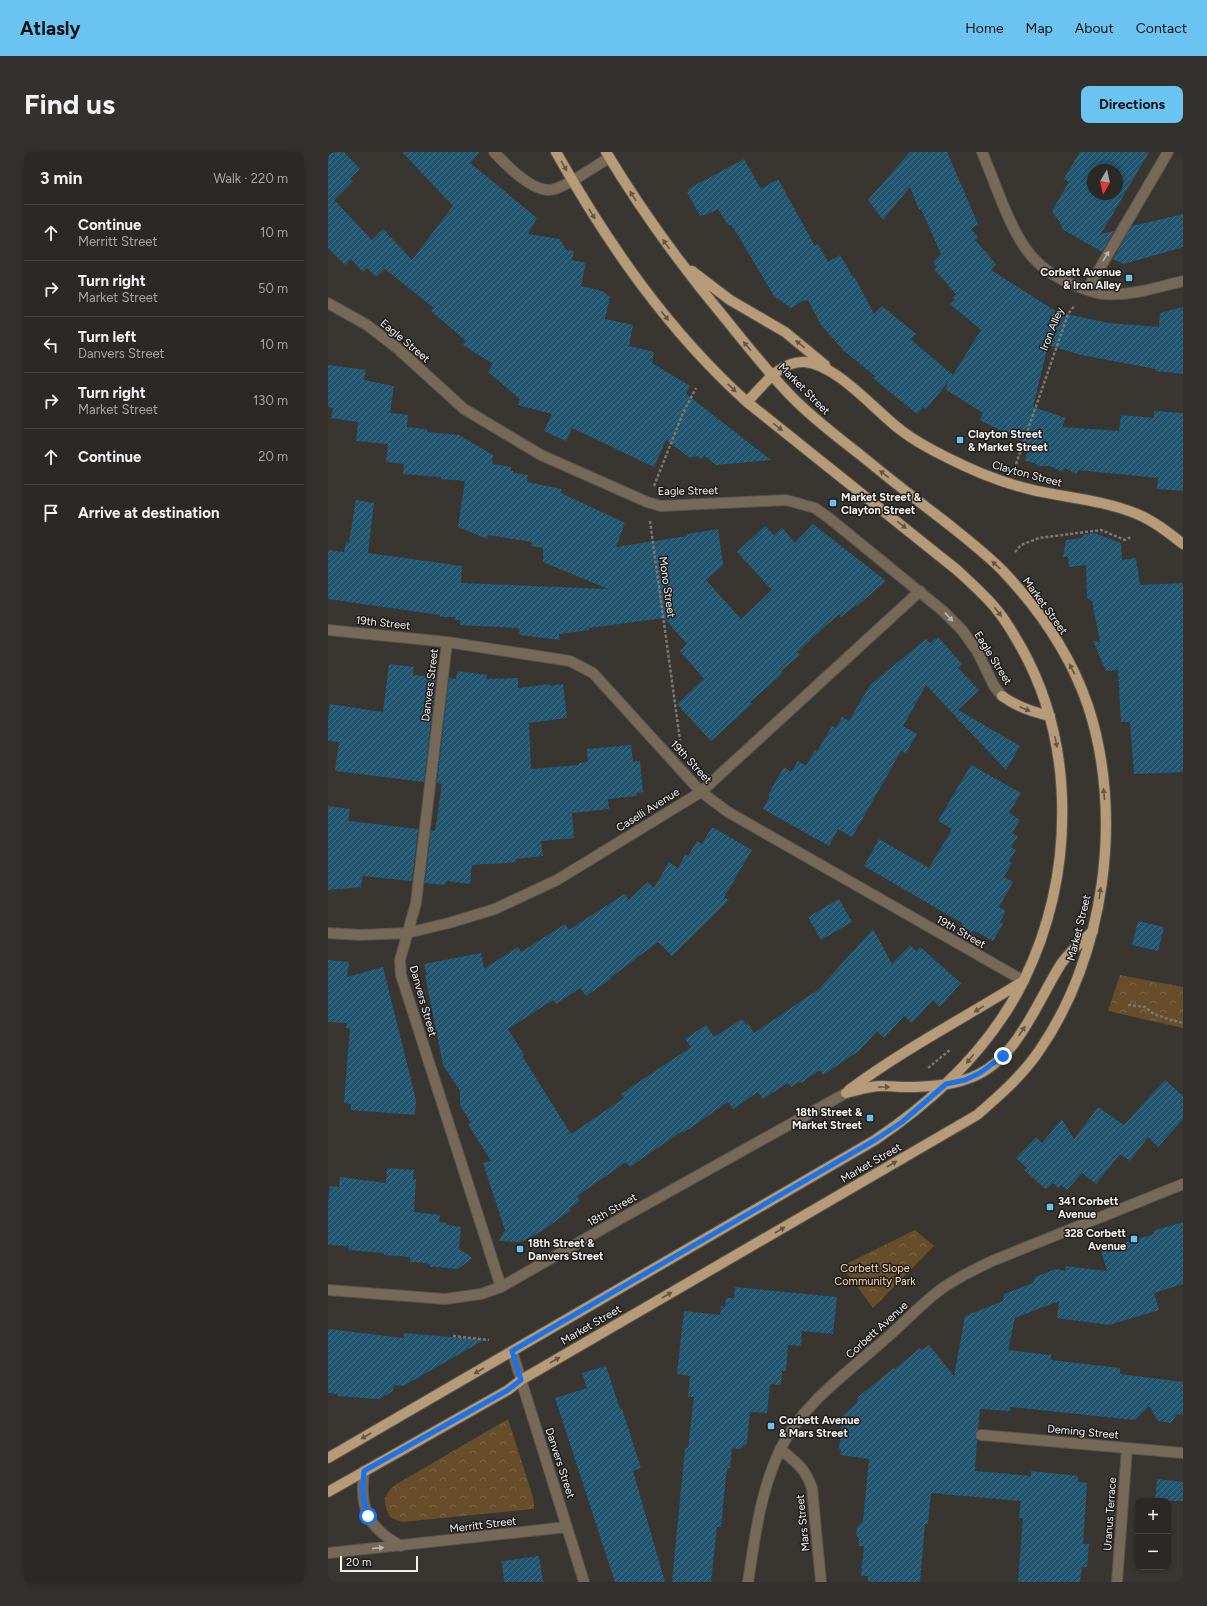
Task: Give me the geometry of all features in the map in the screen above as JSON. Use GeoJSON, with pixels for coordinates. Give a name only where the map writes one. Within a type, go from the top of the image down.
{"type":"FeatureCollection","features":[{"type":"Feature","properties":{"kind":"main road","name":"Market Street"},"geometry":{"type":"LineString","coordinates":[[328,1458],[875,1140],[902,1122],[946,1084],[980,1047],[996,1025],[1024,981],[1047,921],[1054,890],[1059,860],[1061,831],[1061,771],[1050,716],[1041,688],[1029,661],[998,611],[980,590],[939,555],[747,402],[697,354],[646,291],[602,230],[556,152]]}},
{"type":"Feature","properties":{"kind":"main road","name":"Market Street"},"geometry":{"type":"LineString","coordinates":[[328,1492],[508,1390],[521,1380],[977,1115],[1002,1094],[1022,1073],[1040,1050],[1056,1024],[1072,992],[1093,931],[1100,892],[1106,833],[1102,768],[1097,738],[1088,705],[1061,648],[1042,619],[1001,569],[948,524],[814,418],[772,376],[676,258],[647,217],[607,155]]}},
{"type":"Feature","properties":{"kind":"main road"},"geometry":{"type":"LineString","coordinates":[[676,258],[730,300],[785,332],[840,378]]}},
{"type":"Feature","properties":{"kind":"main road","name":"Clayton Street"},"geometry":{"type":"LineString","coordinates":[[747,402],[772,376],[782,369],[803,362],[814,364],[840,378],[902,431],[925,446],[946,457],[980,473],[1009,484],[1037,491],[1093,501],[1138,514],[1155,523],[1183,544]]}},
{"type":"Feature","properties":{"kind":"main road"},"geometry":{"type":"LineString","coordinates":[[1002,696],[1016,705],[1032,712],[1050,716]]}},
{"type":"Feature","properties":{"kind":"main road"},"geometry":{"type":"LineString","coordinates":[[846,1093],[864,1088],[881,1086],[907,1087],[946,1084],[965,1080],[980,1073],[1003,1056],[1020,1034],[1062,963],[1075,947],[1093,931]]}},
{"type":"Feature","properties":{"kind":"main road"},"geometry":{"type":"LineString","coordinates":[[846,1093],[898,1056],[1024,981]]}},
{"type":"Feature","properties":{"kind":"street"},"geometry":{"type":"LineString","coordinates":[[494,152],[521,177],[536,186],[549,190],[560,187],[572,180],[607,155]]}},
{"type":"Feature","properties":{"kind":"street"},"geometry":{"type":"LineString","coordinates":[[982,152],[1013,226],[1026,249],[1044,268],[1064,281],[1087,290],[1105,294],[1136,293],[1183,281]]}},
{"type":"Feature","properties":{"kind":"street"},"geometry":{"type":"LineString","coordinates":[[1087,290],[1168,152]]}},
{"type":"Feature","properties":{"kind":"street","name":"Eagle Street"},"geometry":{"type":"LineString","coordinates":[[328,303],[367,325],[397,348],[464,410],[541,455],[647,502],[661,506],[786,500],[815,508],[920,591],[962,630],[977,651],[994,686],[1002,696]]}},
{"type":"Feature","properties":{"kind":"street","name":"Caselli Avenue"},"geometry":{"type":"LineString","coordinates":[[328,933],[360,935],[407,933],[449,923],[495,909],[558,880],[701,792],[920,591]]}},
{"type":"Feature","properties":{"kind":"street","name":"19th Street"},"geometry":{"type":"LineString","coordinates":[[328,630],[447,642],[570,661],[581,666],[593,673],[701,792],[728,812],[1024,981]]}},
{"type":"Feature","properties":{"kind":"street","name":"Danvers Street"},"geometry":{"type":"LineString","coordinates":[[447,642],[416,903],[400,960],[401,975],[501,1287]]}},
{"type":"Feature","properties":{"kind":"street","name":"18th Street"},"geometry":{"type":"LineString","coordinates":[[328,1290],[445,1299],[481,1294],[501,1287],[846,1093]]}},
{"type":"Feature","properties":{"kind":"street","name":"Corbett Avenue"},"geometry":{"type":"LineString","coordinates":[[748,1582],[759,1511],[770,1472],[780,1449],[805,1412],[823,1393],[939,1291],[962,1276],[992,1260],[1183,1184]]}},
{"type":"Feature","properties":{"kind":"street","name":"Danvers Street"},"geometry":{"type":"LineString","coordinates":[[512,1351],[584,1582]]}},
{"type":"Feature","properties":{"kind":"street","name":"Deming Street"},"geometry":{"type":"LineString","coordinates":[[981,1435],[1183,1453]]}},
{"type":"Feature","properties":{"kind":"street","name":"Uranus Terrace"},"geometry":{"type":"LineString","coordinates":[[1117,1582],[1127,1448]]}},
{"type":"Feature","properties":{"kind":"street","name":"Mars Street"},"geometry":{"type":"LineString","coordinates":[[780,1449],[800,1466],[807,1476],[812,1488],[821,1582]]}},
{"type":"Feature","properties":{"kind":"street"},"geometry":{"type":"LineString","coordinates":[[364,1471],[362,1488],[368,1516],[376,1528],[387,1538],[401,1546]]}},
{"type":"Feature","properties":{"kind":"street","name":"Merritt Street"},"geometry":{"type":"LineString","coordinates":[[328,1553],[567,1527]]}},
{"type":"Feature","properties":{"kind":"path","name":"Iron Alley"},"geometry":{"type":"LineString","coordinates":[[1016,464],[1068,314],[1087,290]]}},
{"type":"Feature","properties":{"kind":"path","name":"Mono Street"},"geometry":{"type":"LineString","coordinates":[[680,741],[647,502],[683,413],[696,388]]}},
{"type":"Feature","properties":{"kind":"path"},"geometry":{"type":"LineString","coordinates":[[1015,552],[1021,545],[1039,538],[1101,530],[1125,540],[1131,537]]}},
{"type":"Feature","properties":{"kind":"path"},"geometry":{"type":"LineString","coordinates":[[1128,1005],[1145,1007],[1161,1016],[1183,1023]]}},
{"type":"Feature","properties":{"kind":"path"},"geometry":{"type":"LineString","coordinates":[[928,1068],[952,1049]]}},
{"type":"Feature","properties":{"kind":"path"},"geometry":{"type":"LineString","coordinates":[[453,1336],[489,1340]]}},
{"type":"Feature","properties":{"kind":"green space"},"geometry":{"type":"Polygon","coordinates":[[[1120,975],[1183,987],[1183,1028],[1108,1011],[1120,975]]]}},
{"type":"Feature","properties":{"kind":"green space","name":"Corbett Slope Community Park"},"geometry":{"type":"Polygon","coordinates":[[[915,1230],[934,1246],[873,1308],[842,1266],[915,1230]]]}},
{"type":"Feature","properties":{"kind":"green space"},"geometry":{"type":"Polygon","coordinates":[[[508,1419],[533,1497],[533,1509],[402,1522],[390,1517],[386,1508],[385,1500],[388,1493],[395,1485],[508,1419]]]}},
{"type":"Feature","properties":{"kind":"building"},"geometry":{"type":"Polygon","coordinates":[[[328,152],[344,152],[360,169],[350,179],[353,181],[334,200],[372,240],[383,229],[412,260],[453,206],[402,152],[480,152],[470,163],[537,218],[528,234],[560,239],[566,250],[574,251],[572,260],[586,263],[581,286],[602,291],[610,297],[605,319],[633,325],[629,346],[654,352],[652,363],[690,386],[686,394],[771,460],[716,465],[704,455],[701,459],[697,456],[690,458],[666,440],[654,467],[572,428],[566,441],[544,431],[552,414],[518,405],[520,399],[488,372],[493,364],[463,345],[466,341],[431,311],[434,308],[385,269],[376,277],[367,268],[363,272],[351,259],[345,265],[328,248],[328,152]]]}},
{"type":"Feature","properties":{"kind":"building"},"geometry":{"type":"Polygon","coordinates":[[[910,152],[947,152],[978,224],[971,229],[978,237],[975,240],[996,264],[991,270],[1057,312],[1108,323],[1159,327],[1160,313],[1183,307],[1183,374],[1156,371],[1156,369],[1081,355],[1048,345],[1033,407],[1066,418],[1062,427],[1119,431],[1121,415],[1154,418],[1154,411],[1183,413],[1183,491],[1157,489],[1158,478],[1078,470],[1077,474],[1064,468],[1063,472],[1050,466],[1038,466],[1035,463],[1025,461],[1029,445],[980,420],[983,413],[945,389],[950,380],[926,409],[923,407],[917,414],[873,378],[875,376],[844,351],[821,325],[808,300],[805,302],[804,300],[791,308],[774,296],[739,237],[731,225],[728,225],[718,209],[700,216],[687,192],[689,191],[688,189],[744,159],[761,189],[778,179],[815,246],[818,244],[828,262],[840,255],[853,277],[854,276],[874,314],[882,306],[916,334],[910,339],[953,375],[981,330],[950,304],[955,299],[952,298],[956,294],[934,269],[937,267],[933,262],[941,254],[921,209],[919,210],[910,187],[883,220],[868,200],[910,152]]]}},
{"type":"Feature","properties":{"kind":"building"},"geometry":{"type":"Polygon","coordinates":[[[1080,152],[1149,152],[1123,196],[1123,164],[1087,164],[1087,200],[1121,200],[1101,234],[1114,231],[1102,252],[1062,229],[1062,226],[1052,211],[1069,182],[1064,179],[1080,152]]]}},
{"type":"Feature","properties":{"kind":"building"},"geometry":{"type":"Polygon","coordinates":[[[1183,214],[1183,247],[1124,264],[1113,259],[1132,226],[1183,214]]]}},
{"type":"Feature","properties":{"kind":"building"},"geometry":{"type":"Polygon","coordinates":[[[328,365],[366,370],[364,380],[394,386],[390,413],[408,415],[407,427],[427,429],[427,432],[459,435],[493,455],[492,464],[511,467],[511,471],[513,471],[513,473],[528,475],[527,482],[562,489],[561,493],[625,523],[616,547],[687,536],[687,534],[718,529],[723,565],[706,580],[741,619],[772,590],[737,552],[765,526],[774,535],[782,528],[795,543],[813,524],[886,581],[857,606],[856,605],[841,617],[839,614],[797,652],[800,655],[781,671],[783,673],[750,702],[752,704],[711,741],[677,704],[704,679],[680,651],[687,644],[664,618],[589,628],[589,630],[559,634],[560,640],[520,635],[519,628],[460,625],[460,620],[455,620],[456,617],[440,617],[440,615],[328,599],[328,550],[344,552],[346,542],[349,542],[356,500],[374,503],[368,553],[462,566],[461,583],[608,589],[543,562],[543,548],[531,546],[532,542],[488,535],[487,539],[458,527],[465,481],[441,479],[441,477],[403,474],[404,464],[386,462],[388,444],[356,441],[358,422],[331,418],[333,408],[328,407],[328,365]]]}},
{"type":"Feature","properties":{"kind":"building"},"geometry":{"type":"Polygon","coordinates":[[[1094,533],[1121,543],[1122,560],[1136,558],[1140,585],[1183,583],[1183,772],[1134,774],[1130,722],[1121,722],[1118,670],[1106,671],[1093,641],[1100,642],[1092,601],[1087,598],[1086,565],[1069,567],[1068,557],[1063,557],[1066,540],[1082,538],[1084,535],[1094,533]]]}},
{"type":"Feature","properties":{"kind":"building"},"geometry":{"type":"Polygon","coordinates":[[[938,637],[962,664],[958,668],[979,690],[958,710],[1020,746],[1006,770],[926,685],[903,726],[917,734],[906,753],[901,751],[852,837],[838,829],[829,846],[763,809],[770,796],[768,795],[784,767],[791,772],[798,761],[806,766],[815,750],[817,752],[832,726],[836,728],[842,717],[849,721],[870,685],[926,639],[930,643],[938,637]]]}},
{"type":"Feature","properties":{"kind":"building"},"geometry":{"type":"Polygon","coordinates":[[[389,664],[414,667],[413,675],[436,677],[424,782],[335,771],[339,742],[328,741],[328,718],[330,704],[383,712],[389,664]]]}},
{"type":"Feature","properties":{"kind":"building"},"geometry":{"type":"Polygon","coordinates":[[[457,671],[487,675],[486,679],[518,678],[518,688],[563,684],[567,718],[529,723],[531,769],[579,765],[579,763],[588,762],[587,749],[631,745],[633,762],[640,761],[643,792],[637,793],[637,796],[608,799],[609,809],[572,813],[574,838],[541,841],[543,856],[515,859],[516,862],[472,865],[470,884],[446,881],[445,885],[425,883],[431,830],[435,831],[442,784],[437,783],[449,678],[456,679],[457,671]]]}},
{"type":"Feature","properties":{"kind":"building"},"geometry":{"type":"Polygon","coordinates":[[[971,765],[1021,793],[1009,813],[1020,820],[1012,833],[1018,836],[1011,847],[1016,850],[1009,861],[1012,863],[1004,877],[1013,882],[999,907],[1006,911],[1000,922],[1003,924],[993,941],[975,931],[971,932],[963,927],[962,923],[864,866],[879,839],[929,868],[952,829],[938,821],[971,765]]]}},
{"type":"Feature","properties":{"kind":"building"},"geometry":{"type":"Polygon","coordinates":[[[328,806],[350,809],[348,821],[418,829],[412,881],[363,876],[361,887],[328,890],[328,806]]]}},
{"type":"Feature","properties":{"kind":"building"},"geometry":{"type":"Polygon","coordinates":[[[712,827],[752,850],[724,897],[729,900],[672,956],[658,942],[610,978],[611,979],[586,996],[580,988],[556,1004],[553,1000],[508,1029],[524,1055],[522,1056],[571,1134],[624,1098],[621,1094],[691,1047],[685,1039],[706,1025],[714,1037],[742,1019],[746,1025],[748,1023],[754,1033],[819,989],[873,929],[892,964],[910,945],[916,951],[920,947],[961,983],[940,1007],[933,1000],[912,1023],[904,1016],[884,1038],[877,1031],[860,1050],[823,1075],[820,1070],[801,1083],[800,1081],[791,1087],[788,1083],[763,1099],[758,1092],[733,1109],[728,1102],[683,1133],[682,1131],[630,1167],[626,1162],[577,1196],[580,1201],[570,1208],[570,1211],[542,1231],[521,1242],[499,1241],[505,1230],[483,1163],[491,1161],[468,1124],[471,1123],[460,1105],[460,1091],[443,1065],[424,964],[481,953],[484,969],[518,947],[521,952],[565,924],[569,930],[624,894],[629,900],[648,882],[654,888],[669,862],[678,868],[685,855],[688,856],[697,841],[702,844],[712,827]]]}},
{"type":"Feature","properties":{"kind":"building"},"geometry":{"type":"Polygon","coordinates":[[[839,899],[852,922],[821,940],[808,917],[839,899]]]}},
{"type":"Feature","properties":{"kind":"building"},"geometry":{"type":"Polygon","coordinates":[[[1138,921],[1164,927],[1158,951],[1132,945],[1138,921]]]}},
{"type":"Feature","properties":{"kind":"building"},"geometry":{"type":"Polygon","coordinates":[[[328,960],[349,962],[347,977],[383,967],[416,1100],[415,1115],[351,1110],[351,1104],[344,1103],[350,1028],[346,1028],[347,1023],[328,1022],[328,960]]]}},
{"type":"Feature","properties":{"kind":"building"},"geometry":{"type":"Polygon","coordinates":[[[1165,1080],[1183,1096],[1183,1119],[1158,1147],[1148,1137],[1130,1161],[1120,1154],[1096,1184],[1082,1173],[1067,1190],[1061,1185],[1059,1188],[1053,1183],[1046,1189],[1024,1170],[1027,1168],[1016,1158],[1036,1137],[1042,1143],[1062,1119],[1074,1139],[1098,1107],[1124,1125],[1165,1080]]]}},
{"type":"Feature","properties":{"kind":"building"},"geometry":{"type":"Polygon","coordinates":[[[387,1168],[414,1170],[413,1179],[416,1179],[414,1212],[440,1215],[439,1222],[461,1227],[459,1249],[473,1258],[458,1269],[431,1267],[428,1263],[410,1262],[410,1257],[348,1250],[349,1246],[328,1245],[328,1203],[330,1186],[339,1187],[340,1177],[386,1183],[387,1168]]]}},
{"type":"Feature","properties":{"kind":"building"},"geometry":{"type":"Polygon","coordinates":[[[1183,1222],[1183,1284],[1154,1293],[1159,1310],[1109,1325],[1057,1318],[1059,1301],[1015,1318],[1008,1350],[1051,1355],[1051,1360],[1120,1368],[1120,1374],[1183,1382],[1183,1415],[1177,1414],[1171,1423],[1158,1421],[1149,1406],[1135,1420],[1010,1407],[1010,1411],[980,1409],[978,1429],[975,1434],[977,1440],[975,1471],[1031,1476],[1031,1471],[1078,1476],[1078,1482],[1087,1483],[1083,1544],[1089,1544],[1087,1567],[1082,1567],[1080,1582],[1018,1582],[1023,1518],[1019,1518],[1021,1501],[931,1493],[928,1524],[925,1524],[920,1582],[868,1582],[868,1576],[861,1576],[864,1546],[858,1546],[859,1539],[856,1534],[857,1527],[863,1521],[869,1459],[840,1455],[841,1449],[839,1449],[843,1415],[857,1403],[858,1397],[920,1348],[922,1350],[929,1345],[954,1376],[965,1316],[1003,1301],[1004,1294],[1033,1283],[1035,1277],[1056,1269],[1065,1271],[1066,1266],[1107,1271],[1101,1250],[1154,1234],[1153,1231],[1183,1222]]]}},
{"type":"Feature","properties":{"kind":"building"},"geometry":{"type":"Polygon","coordinates":[[[735,1287],[837,1297],[833,1334],[802,1331],[801,1346],[788,1345],[786,1371],[782,1371],[781,1385],[770,1384],[767,1413],[750,1412],[747,1443],[740,1449],[732,1448],[730,1468],[728,1468],[726,1475],[721,1527],[717,1527],[711,1582],[672,1582],[685,1448],[688,1448],[694,1397],[688,1397],[690,1376],[677,1374],[684,1311],[720,1315],[721,1306],[725,1307],[726,1298],[734,1298],[735,1287]]]}},
{"type":"Feature","properties":{"kind":"building"},"geometry":{"type":"Polygon","coordinates":[[[328,1329],[404,1338],[404,1333],[484,1340],[403,1386],[394,1385],[393,1391],[379,1399],[376,1399],[338,1396],[338,1394],[328,1393],[328,1329]]]}},
{"type":"Feature","properties":{"kind":"building"},"geometry":{"type":"Polygon","coordinates":[[[606,1366],[641,1468],[633,1471],[665,1582],[615,1582],[555,1398],[587,1388],[582,1373],[606,1366]]]}},
{"type":"Feature","properties":{"kind":"building"},"geometry":{"type":"Polygon","coordinates":[[[1157,1479],[1183,1482],[1183,1501],[1171,1501],[1171,1498],[1155,1498],[1157,1479]]]}},
{"type":"Feature","properties":{"kind":"building"},"geometry":{"type":"Polygon","coordinates":[[[539,1556],[543,1582],[504,1582],[502,1561],[539,1556]]]}},
{"type":"Feature","properties":{"kind":"place","name":"Corbett Avenue & Iron Alley"},"geometry":{"type":"Point","coordinates":[1129,278]}},
{"type":"Feature","properties":{"kind":"place","name":"Clayton Street & Market Street"},"geometry":{"type":"Point","coordinates":[960,440]}},
{"type":"Feature","properties":{"kind":"place","name":"Market Street & Clayton Street"},"geometry":{"type":"Point","coordinates":[833,503]}},
{"type":"Feature","properties":{"kind":"place","name":"18th Street & Market Street"},"geometry":{"type":"Point","coordinates":[870,1118]}},
{"type":"Feature","properties":{"kind":"place","name":"341 Corbett Avenue"},"geometry":{"type":"Point","coordinates":[1050,1207]}},
{"type":"Feature","properties":{"kind":"place","name":"328 Corbett Avenue"},"geometry":{"type":"Point","coordinates":[1134,1239]}},
{"type":"Feature","properties":{"kind":"place","name":"18th Street & Danvers Street"},"geometry":{"type":"Point","coordinates":[520,1249]}},
{"type":"Feature","properties":{"kind":"place","name":"Corbett Avenue & Mars Street"},"geometry":{"type":"Point","coordinates":[771,1426]}},
{"type":"Feature","properties":{"kind":"route"},"geometry":{"type":"LineString","coordinates":[[368,1516],[362,1488],[364,1471],[508,1390],[521,1380],[512,1351],[875,1140],[902,1122],[946,1084],[965,1080],[980,1073],[992,1066],[1003,1056]]}}]}
